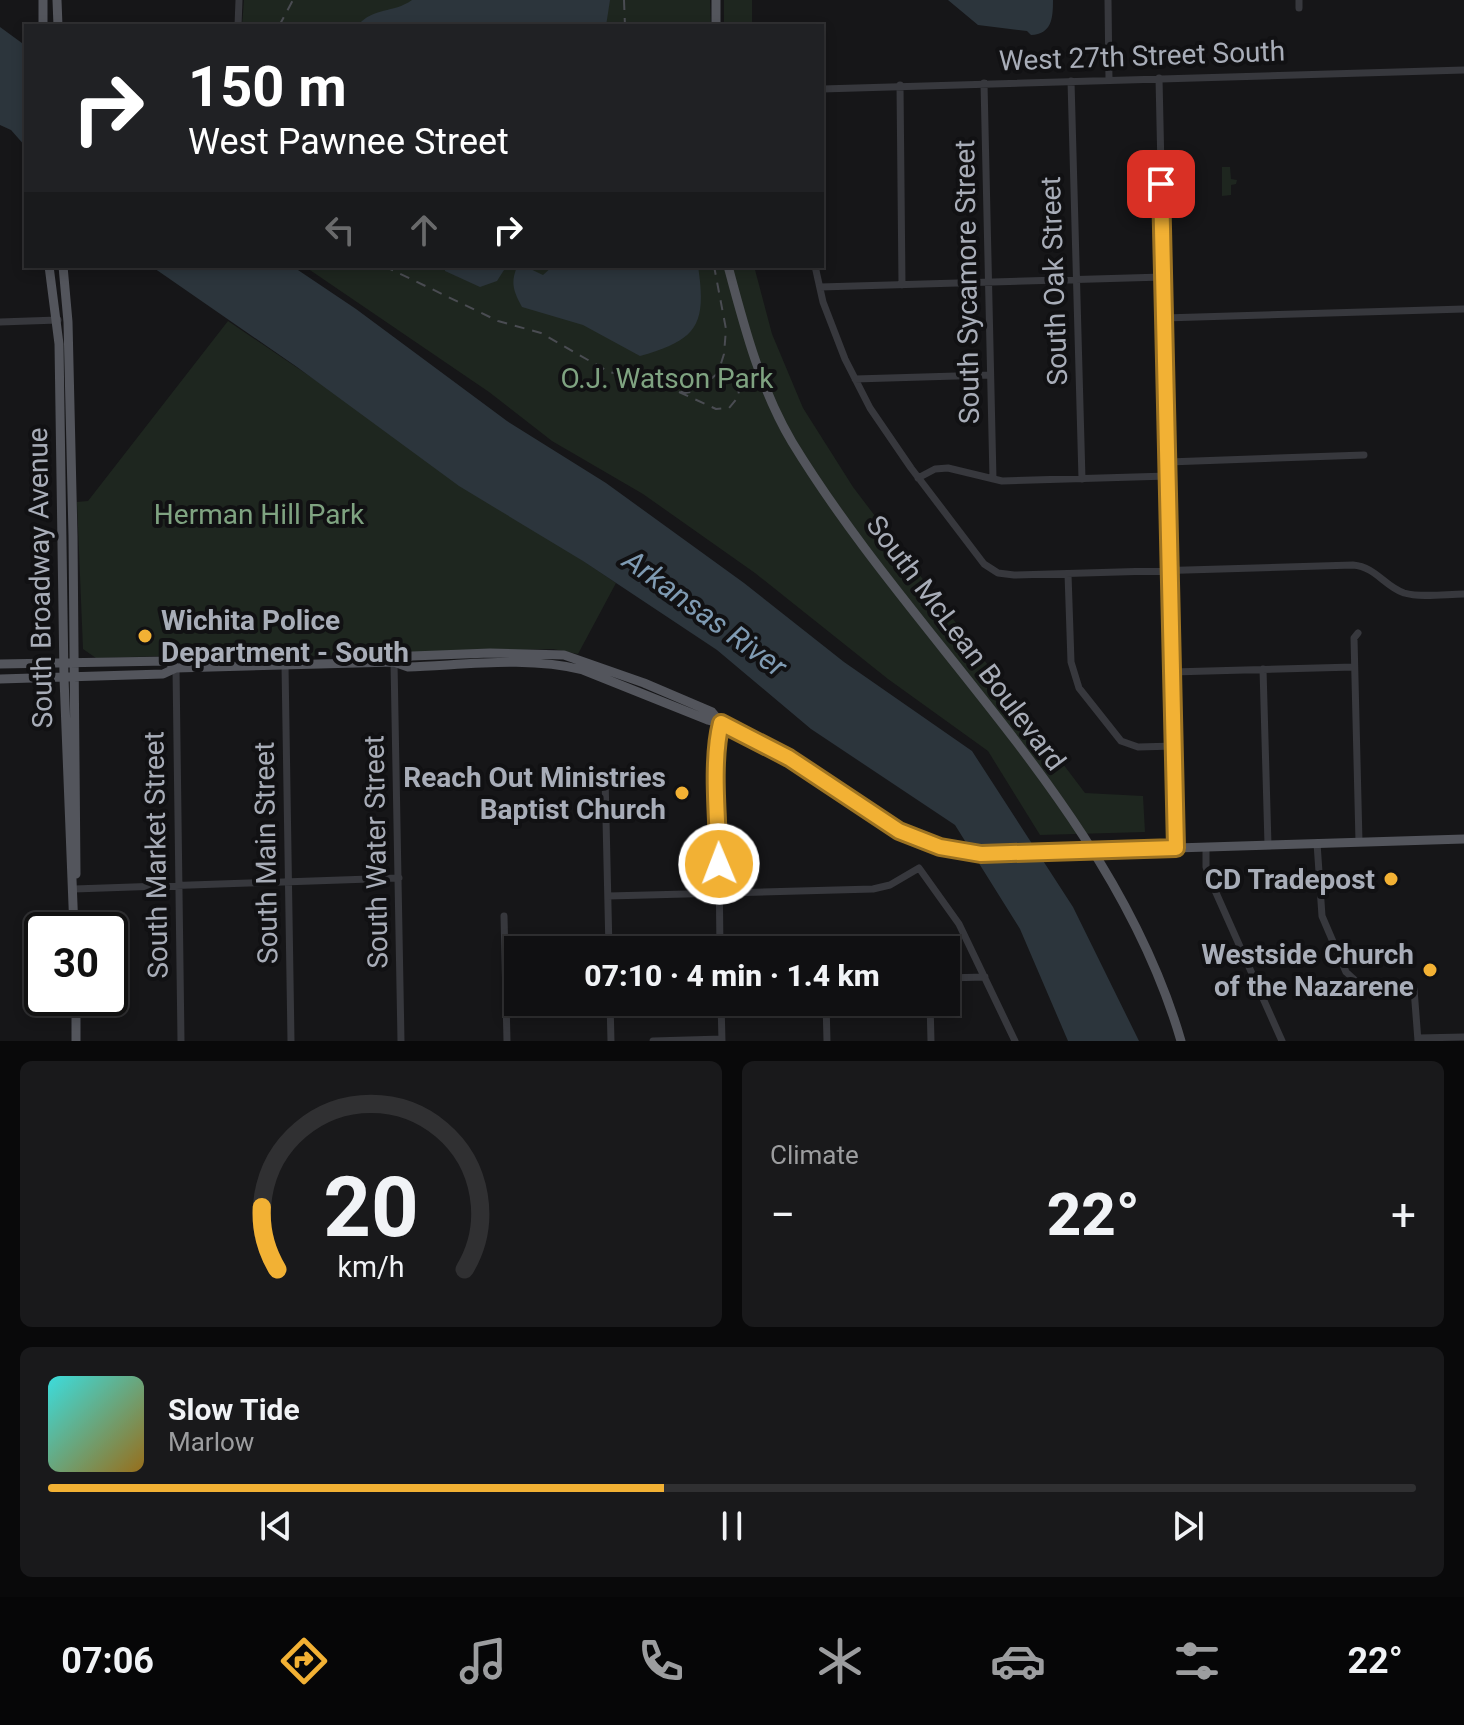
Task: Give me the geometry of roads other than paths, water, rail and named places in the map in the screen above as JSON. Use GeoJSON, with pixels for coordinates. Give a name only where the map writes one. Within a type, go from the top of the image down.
{"type":"FeatureCollection","features":[{"type":"Feature","properties":{"kind":"main road"},"geometry":{"type":"LineString","coordinates":[[57,0],[58,24]]}},
{"type":"Feature","properties":{"kind":"main road"},"geometry":{"type":"LineString","coordinates":[[716,0],[716,24]]}},
{"type":"Feature","properties":{"kind":"main road"},"geometry":{"type":"LineString","coordinates":[[43,2],[43,24]]}},
{"type":"Feature","properties":{"kind":"main road","name":"South Broadway Avenue"},"geometry":{"type":"LineString","coordinates":[[49,268],[56,320],[64,569],[64,678],[70,859],[74,889]]}},
{"type":"Feature","properties":{"kind":"main road","name":"South Broadway Avenue"},"geometry":{"type":"LineString","coordinates":[[63,268],[68,322],[76,662],[77,861],[74,912]]}},
{"type":"Feature","properties":{"kind":"main road","name":"South McLean Boulevard"},"geometry":{"type":"LineString","coordinates":[[729,268],[753,357],[791,441],[850,526],[1063,807],[1092,850],[1114,885],[1153,963],[1181,1041]]}},
{"type":"Feature","properties":{"kind":"main road"},"geometry":{"type":"LineString","coordinates":[[0,679],[163,674],[176,668],[394,662],[412,656],[490,653],[564,655],[712,712],[721,723],[789,758],[899,831],[940,847],[981,854],[1464,839]]}},
{"type":"Feature","properties":{"kind":"main road"},"geometry":{"type":"LineString","coordinates":[[0,664],[168,661],[176,668]]}},
{"type":"Feature","properties":{"kind":"main road"},"geometry":{"type":"LineString","coordinates":[[76,1016],[76,1041]]}},
{"type":"Feature","properties":{"kind":"street"},"geometry":{"type":"LineString","coordinates":[[238,24],[239,0]]}},
{"type":"Feature","properties":{"kind":"street"},"geometry":{"type":"LineString","coordinates":[[1108,0],[1109,80]]}},
{"type":"Feature","properties":{"kind":"street","name":"West 27th Street South"},"geometry":{"type":"LineString","coordinates":[[824,89],[1464,70]]}},
{"type":"Feature","properties":{"kind":"street"},"geometry":{"type":"LineString","coordinates":[[1159,78],[1176,848]]}},
{"type":"Feature","properties":{"kind":"street","name":"South Oak Street"},"geometry":{"type":"LineString","coordinates":[[1071,81],[1082,479]]}},
{"type":"Feature","properties":{"kind":"street","name":"South Sycamore Street"},"geometry":{"type":"LineString","coordinates":[[984,83],[993,479]]}},
{"type":"Feature","properties":{"kind":"street"},"geometry":{"type":"LineString","coordinates":[[900,85],[902,285]]}},
{"type":"Feature","properties":{"kind":"street"},"geometry":{"type":"LineString","coordinates":[[815,268],[823,302],[870,408],[918,478],[984,564],[998,573],[1068,574],[1353,565],[1371,570],[1394,588],[1409,594],[1464,594]]}},
{"type":"Feature","properties":{"kind":"street"},"geometry":{"type":"LineString","coordinates":[[820,287],[1163,277]]}},
{"type":"Feature","properties":{"kind":"street"},"geometry":{"type":"LineString","coordinates":[[1164,318],[1464,309]]}},
{"type":"Feature","properties":{"kind":"street"},"geometry":{"type":"LineString","coordinates":[[0,322],[68,322]]}},
{"type":"Feature","properties":{"kind":"street"},"geometry":{"type":"LineString","coordinates":[[855,379],[990,375]]}},
{"type":"Feature","properties":{"kind":"street"},"geometry":{"type":"LineString","coordinates":[[1168,462],[1364,455]]}},
{"type":"Feature","properties":{"kind":"street"},"geometry":{"type":"LineString","coordinates":[[918,478],[935,469],[948,468],[1010,481],[1168,476]]}},
{"type":"Feature","properties":{"kind":"street"},"geometry":{"type":"LineString","coordinates":[[1068,574],[1071,662],[1079,688],[1121,741],[1138,747],[1175,746]]}},
{"type":"Feature","properties":{"kind":"street"},"geometry":{"type":"LineString","coordinates":[[1358,633],[1354,638],[1354,667],[1359,842]]}},
{"type":"Feature","properties":{"kind":"street","name":"South Water Street"},"geometry":{"type":"LineString","coordinates":[[394,662],[401,1041]]}},
{"type":"Feature","properties":{"kind":"street","name":"South Main Street"},"geometry":{"type":"LineString","coordinates":[[285,665],[291,1041]]}},
{"type":"Feature","properties":{"kind":"street"},"geometry":{"type":"LineString","coordinates":[[1172,672],[1354,667]]}},
{"type":"Feature","properties":{"kind":"street","name":"South Market Street"},"geometry":{"type":"LineString","coordinates":[[176,668],[181,1041]]}},
{"type":"Feature","properties":{"kind":"street"},"geometry":{"type":"LineString","coordinates":[[1263,669],[1268,845]]}},
{"type":"Feature","properties":{"kind":"street"},"geometry":{"type":"LineString","coordinates":[[720,936],[718,776],[721,723]]}},
{"type":"Feature","properties":{"kind":"street"},"geometry":{"type":"LineString","coordinates":[[605,776],[609,936]]}},
{"type":"Feature","properties":{"kind":"street"},"geometry":{"type":"LineString","coordinates":[[1317,843],[1322,916],[1346,972],[1366,986],[1412,986],[1417,997],[1418,1040],[1464,1037]]}},
{"type":"Feature","properties":{"kind":"street"},"geometry":{"type":"LineString","coordinates":[[1206,847],[1206,867],[1213,886],[1282,1041]]}},
{"type":"Feature","properties":{"kind":"street"},"geometry":{"type":"LineString","coordinates":[[608,896],[873,889],[890,885],[919,868],[959,924],[1010,1029],[1012,1041]]}},
{"type":"Feature","properties":{"kind":"street"},"geometry":{"type":"LineString","coordinates":[[74,889],[399,878]]}},
{"type":"Feature","properties":{"kind":"street"},"geometry":{"type":"LineString","coordinates":[[504,916],[507,1041]]}},
{"type":"Feature","properties":{"kind":"street"},"geometry":{"type":"LineString","coordinates":[[960,978],[985,977]]}},
{"type":"Feature","properties":{"kind":"street"},"geometry":{"type":"LineString","coordinates":[[610,1016],[611,1041]]}},
{"type":"Feature","properties":{"kind":"street"},"geometry":{"type":"LineString","coordinates":[[653,1041],[722,1040],[721,1016]]}},
{"type":"Feature","properties":{"kind":"street"},"geometry":{"type":"LineString","coordinates":[[826,1016],[827,1041]]}},
{"type":"Feature","properties":{"kind":"street"},"geometry":{"type":"LineString","coordinates":[[930,1016],[931,1041]]}},
{"type":"Feature","properties":{"kind":"water"},"geometry":{"type":"Polygon","coordinates":[[[412,0],[610,0],[606,24],[359,24],[370,15],[412,0]]]}},
{"type":"Feature","properties":{"kind":"water"},"geometry":{"type":"Polygon","coordinates":[[[948,0],[1053,0],[1053,13],[1050,24],[1043,32],[1031,35],[1027,31],[978,25],[948,0]]]}},
{"type":"Feature","properties":{"kind":"water"},"geometry":{"type":"Polygon","coordinates":[[[0,27],[24,45],[24,145],[11,130],[0,125],[0,27]]]}},
{"type":"Feature","properties":{"kind":"water","name":"Arkansas River"},"geometry":{"type":"Polygon","coordinates":[[[154,268],[295,268],[356,309],[507,421],[606,483],[744,583],[844,662],[972,751],[1073,907],[1139,1041],[1068,1041],[1020,929],[955,825],[811,729],[717,650],[583,561],[459,486],[297,367],[154,268]]]}},
{"type":"Feature","properties":{"kind":"water"},"geometry":{"type":"Polygon","coordinates":[[[445,268],[504,270],[497,281],[480,287],[445,271],[445,268]]]}},
{"type":"Feature","properties":{"kind":"water"},"geometry":{"type":"Polygon","coordinates":[[[517,268],[528,268],[543,275],[551,268],[698,268],[699,316],[686,336],[640,356],[583,325],[522,307],[513,283],[517,268]]]}},
{"type":"Feature","properties":{"kind":"railway"},"geometry":{"type":"LineString","coordinates":[[280,24],[293,0]]}},
{"type":"Feature","properties":{"kind":"railway"},"geometry":{"type":"LineString","coordinates":[[624,0],[625,24]]}},
{"type":"Feature","properties":{"kind":"railway"},"geometry":{"type":"LineString","coordinates":[[388,268],[498,321],[541,333],[609,372],[655,382],[685,393],[718,373],[724,354],[726,329],[714,268]]}},
{"type":"Feature","properties":{"kind":"railway"},"geometry":{"type":"LineString","coordinates":[[679,392],[716,409],[729,408],[739,396],[738,385],[728,377],[712,378]]}},
{"type":"Feature","properties":{"kind":"place","name":"Wichita Police Department - South"},"geometry":{"type":"Point","coordinates":[145,636]}},
{"type":"Feature","properties":{"kind":"place","name":"Reach Out Ministries Baptist Church"},"geometry":{"type":"Point","coordinates":[682,793]}},
{"type":"Feature","properties":{"kind":"place","name":"CD Tradepost"},"geometry":{"type":"Point","coordinates":[1391,879]}},
{"type":"Feature","properties":{"kind":"place","name":"Westside Church of the Nazarene"},"geometry":{"type":"Point","coordinates":[1430,970]}},
{"type":"Feature","properties":{"kind":"park label","name":"O.J. Watson Park"},"geometry":{"type":"Point","coordinates":[667,378]}},
{"type":"Feature","properties":{"kind":"park label","name":"Herman Hill Park"},"geometry":{"type":"Point","coordinates":[259,514]}}]}
